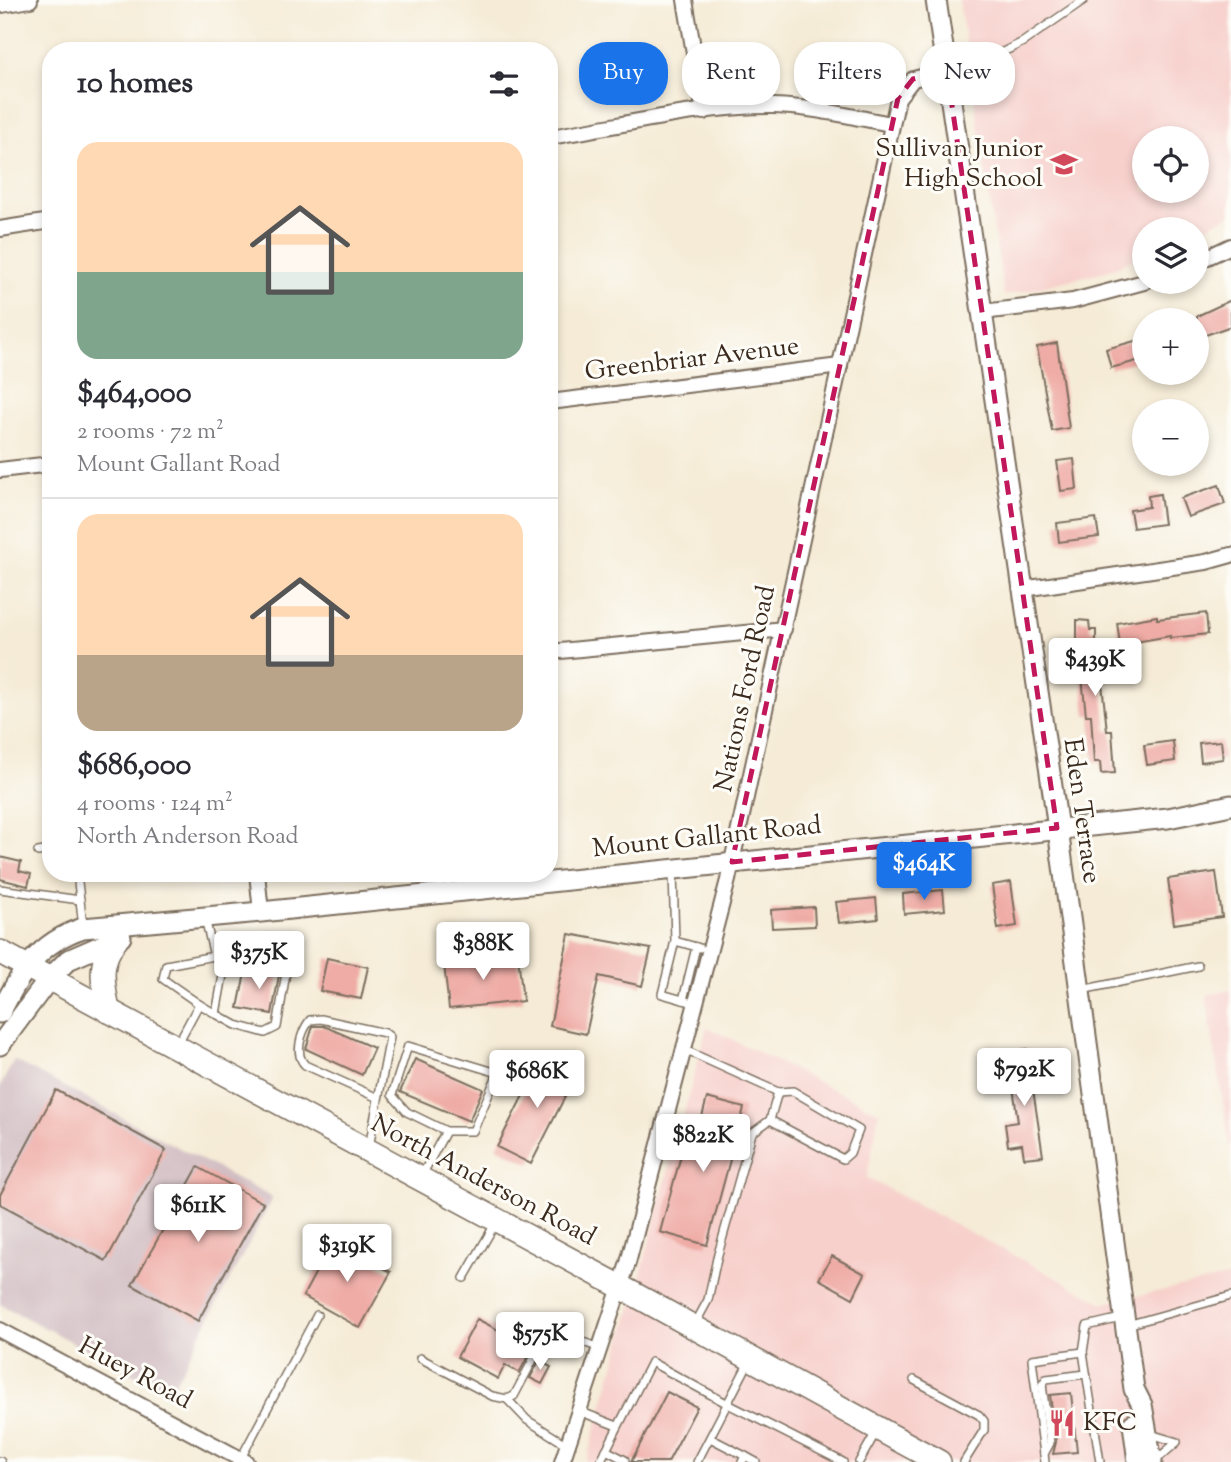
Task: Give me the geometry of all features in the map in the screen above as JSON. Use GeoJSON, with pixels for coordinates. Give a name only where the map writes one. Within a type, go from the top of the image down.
{"type":"FeatureCollection","features":[{"type":"Feature","properties":{"kind":"main road"},"geometry":{"type":"LineString","coordinates":[[108,1011],[103,965],[107,952],[116,939]]}},
{"type":"Feature","properties":{"kind":"main road","name":"North Anderson Road"},"geometry":{"type":"LineString","coordinates":[[0,952],[939,1462]]}},
{"type":"Feature","properties":{"kind":"street"},"geometry":{"type":"LineString","coordinates":[[2,5],[30,0]]}},
{"type":"Feature","properties":{"kind":"street"},"geometry":{"type":"LineString","coordinates":[[685,0],[704,112]]}},
{"type":"Feature","properties":{"kind":"street","name":"Eden Terrace"},"geometry":{"type":"LineString","coordinates":[[936,0],[943,42]]}},
{"type":"Feature","properties":{"kind":"street","name":"Nations Ford Road"},"geometry":{"type":"LineString","coordinates":[[562,1462],[621,1287],[685,1050],[690,1002],[703,948],[732,862],[891,124],[898,98],[913,79],[920,77]]}},
{"type":"Feature","properties":{"kind":"street","name":"Eden Terrace"},"geometry":{"type":"LineString","coordinates":[[952,105],[1058,828],[1134,1388],[1142,1405],[1153,1462]]}},
{"type":"Feature","properties":{"kind":"street"},"geometry":{"type":"LineString","coordinates":[[558,136],[728,108],[775,106],[822,111],[891,124]]}},
{"type":"Feature","properties":{"kind":"street"},"geometry":{"type":"LineString","coordinates":[[0,229],[42,222]]}},
{"type":"Feature","properties":{"kind":"street"},"geometry":{"type":"LineString","coordinates":[[1209,256],[1231,246]]}},
{"type":"Feature","properties":{"kind":"street"},"geometry":{"type":"LineString","coordinates":[[983,312],[1073,301],[1132,285]]}},
{"type":"Feature","properties":{"kind":"street","name":"Greenbriar Avenue"},"geometry":{"type":"LineString","coordinates":[[558,401],[840,366]]}},
{"type":"Feature","properties":{"kind":"street"},"geometry":{"type":"LineString","coordinates":[[0,470],[42,465]]}},
{"type":"Feature","properties":{"kind":"street"},"geometry":{"type":"LineString","coordinates":[[1023,589],[1206,562],[1231,555]]}},
{"type":"Feature","properties":{"kind":"street"},"geometry":{"type":"LineString","coordinates":[[558,651],[784,629]]}},
{"type":"Feature","properties":{"kind":"street","name":"Mount Gallant Road"},"geometry":{"type":"LineString","coordinates":[[558,880],[1168,818],[1231,805]]}},
{"type":"Feature","properties":{"kind":"street"},"geometry":{"type":"LineString","coordinates":[[258,882],[261,912]]}},
{"type":"Feature","properties":{"kind":"street","name":"Mount Gallant Road"},"geometry":{"type":"LineString","coordinates":[[0,1013],[27,966],[44,948],[83,928],[542,882]]}},
{"type":"Feature","properties":{"kind":"street","name":"Mount Gallant Road"},"geometry":{"type":"LineString","coordinates":[[0,1045],[49,978],[68,960],[147,923]]}},
{"type":"Feature","properties":{"kind":"street","name":"Huey Road"},"geometry":{"type":"LineString","coordinates":[[0,1329],[243,1460]]}},
{"type":"Feature","properties":{"kind":"street"},"geometry":{"type":"LineString","coordinates":[[1134,1388],[1130,1404],[1138,1462]]}},
{"type":"Feature","properties":{"kind":"lane"},"geometry":{"type":"LineString","coordinates":[[1015,46],[1084,0]]}},
{"type":"Feature","properties":{"kind":"lane"},"geometry":{"type":"LineString","coordinates":[[38,852],[42,851]]}},
{"type":"Feature","properties":{"kind":"lane"},"geometry":{"type":"LineString","coordinates":[[673,868],[675,941],[662,994],[690,1002]]}},
{"type":"Feature","properties":{"kind":"lane"},"geometry":{"type":"LineString","coordinates":[[78,882],[83,928]]}},
{"type":"Feature","properties":{"kind":"lane"},"geometry":{"type":"LineString","coordinates":[[0,889],[5,892],[80,900]]}},
{"type":"Feature","properties":{"kind":"lane"},"geometry":{"type":"LineString","coordinates":[[205,917],[214,956]]}},
{"type":"Feature","properties":{"kind":"lane"},"geometry":{"type":"LineString","coordinates":[[675,941],[703,948]]}},
{"type":"Feature","properties":{"kind":"lane"},"geometry":{"type":"LineString","coordinates":[[246,948],[279,951],[288,961],[278,1027],[265,1033],[236,1025],[163,979],[166,965],[214,956],[246,948]]}},
{"type":"Feature","properties":{"kind":"lane"},"geometry":{"type":"LineString","coordinates":[[216,1014],[227,953]]}},
{"type":"Feature","properties":{"kind":"lane"},"geometry":{"type":"LineString","coordinates":[[1080,990],[1198,966]]}},
{"type":"Feature","properties":{"kind":"lane"},"geometry":{"type":"LineString","coordinates":[[175,1047],[199,1004]]}},
{"type":"Feature","properties":{"kind":"lane"},"geometry":{"type":"LineString","coordinates":[[368,1151],[379,1095],[390,1037],[386,1033],[334,1022],[310,1020],[306,1024],[298,1054],[305,1065],[379,1095],[392,1095],[407,1112],[446,1131],[472,1130],[498,1073],[408,1046],[392,1095]]}},
{"type":"Feature","properties":{"kind":"lane"},"geometry":{"type":"LineString","coordinates":[[685,1050],[778,1092],[793,1091],[859,1130],[850,1153],[844,1160],[770,1120]]}},
{"type":"Feature","properties":{"kind":"lane"},"geometry":{"type":"LineString","coordinates":[[694,1327],[708,1300],[752,1133],[770,1120],[778,1092]]}},
{"type":"Feature","properties":{"kind":"lane"},"geometry":{"type":"LineString","coordinates":[[420,1179],[446,1131]]}},
{"type":"Feature","properties":{"kind":"lane"},"geometry":{"type":"LineString","coordinates":[[464,1278],[497,1220]]}},
{"type":"Feature","properties":{"kind":"lane"},"geometry":{"type":"LineString","coordinates":[[1100,1462],[1083,1352],[1087,1326],[1126,1322],[1231,1296]]}},
{"type":"Feature","properties":{"kind":"lane"},"geometry":{"type":"LineString","coordinates":[[243,1460],[317,1315]]}},
{"type":"Feature","properties":{"kind":"lane"},"geometry":{"type":"LineString","coordinates":[[420,1358],[492,1396],[507,1399],[514,1396],[552,1324],[572,1338],[601,1348]]}},
{"type":"Feature","properties":{"kind":"lane"},"geometry":{"type":"LineString","coordinates":[[1044,1458],[1032,1359],[1083,1352]]}},
{"type":"Feature","properties":{"kind":"lane"},"geometry":{"type":"LineString","coordinates":[[697,1462],[751,1359]]}},
{"type":"Feature","properties":{"kind":"lane"},"geometry":{"type":"LineString","coordinates":[[600,1462],[652,1362],[843,1462]]}},
{"type":"Feature","properties":{"kind":"lane"},"geometry":{"type":"LineString","coordinates":[[1044,1458],[1050,1443],[1042,1385],[1046,1379],[1086,1374]]}},
{"type":"Feature","properties":{"kind":"lane"},"geometry":{"type":"LineString","coordinates":[[914,1380],[979,1415],[984,1421],[984,1430],[964,1462]]}},
{"type":"Feature","properties":{"kind":"lane"},"geometry":{"type":"LineString","coordinates":[[507,1399],[527,1420],[567,1445]]}},
{"type":"Feature","properties":{"kind":"lane"},"geometry":{"type":"LineString","coordinates":[[579,1411],[617,1426]]}},
{"type":"Feature","properties":{"kind":"lane"},"geometry":{"type":"LineString","coordinates":[[859,1462],[878,1429]]}},
{"type":"Feature","properties":{"kind":"lane"},"geometry":{"type":"LineString","coordinates":[[1147,1433],[1177,1442],[1153,1462]]}},
{"type":"Feature","properties":{"kind":"lane"},"geometry":{"type":"LineString","coordinates":[[710,1438],[743,1459],[756,1462]]}},
{"type":"Feature","properties":{"kind":"lane"},"geometry":{"type":"LineString","coordinates":[[606,1450],[625,1460]]}},
{"type":"Feature","properties":{"kind":"highlighted area"},"geometry":{"type":"Polygon","coordinates":[[[947,71],[1057,828],[732,862],[898,98],[913,79],[947,71]]]}},
{"type":"Feature","properties":{"kind":"shaded area","name":"Sullivan Junior High School"},"geometry":{"type":"Polygon","coordinates":[[[959,0],[1231,0],[1231,214],[1209,226],[1209,217],[1132,217],[1132,260],[1106,271],[1004,296],[975,105],[1015,105],[1015,42],[965,42],[959,0]]]}},
{"type":"Feature","properties":{"kind":"shaded area"},"geometry":{"type":"Polygon","coordinates":[[[1231,990],[1231,1155],[1206,995],[1231,990]]]}},
{"type":"Feature","properties":{"kind":"shaded area"},"geometry":{"type":"Polygon","coordinates":[[[707,1027],[879,1112],[867,1178],[1104,1303],[1231,1276],[1231,1462],[586,1462],[641,1273],[707,1027]]]}},
{"type":"Feature","properties":{"kind":"shaded area"},"geometry":{"type":"Polygon","coordinates":[[[14,1060],[273,1198],[169,1394],[0,1304],[0,1087],[14,1060]]]}},
{"type":"Feature","properties":{"kind":"building"},"geometry":{"type":"Polygon","coordinates":[[[1231,300],[1231,326],[1209,334],[1209,310],[1231,300]]]}},
{"type":"Feature","properties":{"kind":"building"},"geometry":{"type":"Polygon","coordinates":[[[1132,342],[1132,362],[1111,368],[1106,349],[1132,342]]]}},
{"type":"Feature","properties":{"kind":"building"},"geometry":{"type":"Polygon","coordinates":[[[1057,343],[1069,428],[1052,431],[1037,347],[1057,343]]]}},
{"type":"Feature","properties":{"kind":"building"},"geometry":{"type":"Polygon","coordinates":[[[1074,459],[1077,489],[1061,491],[1057,461],[1074,459]]]}},
{"type":"Feature","properties":{"kind":"building"},"geometry":{"type":"Polygon","coordinates":[[[1219,485],[1225,504],[1188,517],[1181,498],[1219,485]]]}},
{"type":"Feature","properties":{"kind":"building"},"geometry":{"type":"Polygon","coordinates":[[[1160,494],[1164,524],[1133,528],[1130,510],[1149,507],[1148,496],[1160,494]]]}},
{"type":"Feature","properties":{"kind":"building"},"geometry":{"type":"Polygon","coordinates":[[[1096,518],[1099,537],[1059,542],[1057,523],[1096,518]]]}},
{"type":"Feature","properties":{"kind":"building"},"geometry":{"type":"Polygon","coordinates":[[[1206,613],[1208,634],[1170,636],[1135,642],[1136,648],[1121,651],[1117,623],[1157,616],[1157,619],[1206,613]]]}},
{"type":"Feature","properties":{"kind":"building"},"geometry":{"type":"Polygon","coordinates":[[[1077,620],[1089,621],[1090,630],[1096,630],[1096,675],[1101,674],[1107,731],[1112,731],[1115,773],[1101,774],[1100,762],[1094,762],[1091,715],[1086,715],[1080,659],[1077,659],[1077,620]]]}},
{"type":"Feature","properties":{"kind":"building"},"geometry":{"type":"Polygon","coordinates":[[[1173,741],[1175,761],[1147,765],[1144,745],[1173,741]]]}},
{"type":"Feature","properties":{"kind":"building"},"geometry":{"type":"Polygon","coordinates":[[[1221,741],[1223,759],[1201,762],[1199,743],[1221,741]]]}},
{"type":"Feature","properties":{"kind":"building"},"geometry":{"type":"Polygon","coordinates":[[[0,857],[21,862],[19,871],[31,874],[28,886],[0,879],[0,857]]]}},
{"type":"Feature","properties":{"kind":"building"},"geometry":{"type":"Polygon","coordinates":[[[1216,872],[1222,917],[1174,924],[1168,879],[1216,872]]]}},
{"type":"Feature","properties":{"kind":"building"},"geometry":{"type":"Polygon","coordinates":[[[1011,882],[1017,926],[998,929],[992,885],[1011,882]]]}},
{"type":"Feature","properties":{"kind":"building"},"geometry":{"type":"Polygon","coordinates":[[[943,890],[945,910],[904,914],[903,894],[943,890]]]}},
{"type":"Feature","properties":{"kind":"building"},"geometry":{"type":"Polygon","coordinates":[[[876,898],[878,919],[839,923],[836,902],[876,898]]]}},
{"type":"Feature","properties":{"kind":"building"},"geometry":{"type":"Polygon","coordinates":[[[814,907],[815,926],[772,928],[771,910],[814,907]]]}},
{"type":"Feature","properties":{"kind":"building"},"geometry":{"type":"Polygon","coordinates":[[[569,934],[651,949],[642,986],[599,976],[586,1034],[550,1026],[569,934]]]}},
{"type":"Feature","properties":{"kind":"building"},"geometry":{"type":"Polygon","coordinates":[[[518,956],[523,1001],[449,1009],[444,964],[518,956]]]}},
{"type":"Feature","properties":{"kind":"building"},"geometry":{"type":"Polygon","coordinates":[[[327,958],[368,967],[361,999],[320,991],[327,958]]]}},
{"type":"Feature","properties":{"kind":"building"},"geometry":{"type":"Polygon","coordinates":[[[246,968],[279,975],[272,1014],[238,1008],[246,968]]]}},
{"type":"Feature","properties":{"kind":"building"},"geometry":{"type":"Polygon","coordinates":[[[313,1026],[324,1026],[374,1048],[362,1075],[306,1049],[313,1026]]]}},
{"type":"Feature","properties":{"kind":"building"},"geometry":{"type":"Polygon","coordinates":[[[1027,1049],[1043,1156],[1024,1158],[1022,1144],[1008,1146],[1005,1124],[1018,1122],[1008,1052],[1027,1049]]]}},
{"type":"Feature","properties":{"kind":"building"},"geometry":{"type":"Polygon","coordinates":[[[543,1056],[577,1073],[531,1164],[497,1147],[543,1056]]]}},
{"type":"Feature","properties":{"kind":"building"},"geometry":{"type":"Polygon","coordinates":[[[415,1059],[483,1089],[469,1121],[400,1092],[415,1059]]]}},
{"type":"Feature","properties":{"kind":"building"},"geometry":{"type":"Polygon","coordinates":[[[56,1090],[166,1150],[106,1261],[0,1204],[0,1195],[56,1090]]]}},
{"type":"Feature","properties":{"kind":"building"},"geometry":{"type":"Polygon","coordinates":[[[707,1098],[744,1108],[707,1245],[660,1232],[683,1148],[693,1151],[707,1098]]]}},
{"type":"Feature","properties":{"kind":"building"},"geometry":{"type":"Polygon","coordinates":[[[198,1167],[263,1203],[198,1321],[132,1285],[198,1167]]]}},
{"type":"Feature","properties":{"kind":"building"},"geometry":{"type":"Polygon","coordinates":[[[333,1240],[391,1272],[360,1328],[303,1296],[333,1240]]]}},
{"type":"Feature","properties":{"kind":"building"},"geometry":{"type":"Polygon","coordinates":[[[832,1256],[865,1274],[853,1298],[819,1279],[832,1256]]]}},
{"type":"Feature","properties":{"kind":"building"},"geometry":{"type":"Polygon","coordinates":[[[477,1319],[518,1340],[514,1348],[529,1355],[519,1373],[505,1365],[498,1379],[457,1357],[477,1319]]]}},
{"type":"Feature","properties":{"kind":"building"},"geometry":{"type":"Polygon","coordinates":[[[539,1361],[551,1367],[542,1384],[530,1378],[539,1361]]]}},
{"type":"Feature","properties":{"kind":"building"},"geometry":{"type":"Polygon","coordinates":[[[667,1392],[697,1407],[668,1462],[631,1462],[667,1392]]]}},
{"type":"Feature","properties":{"kind":"building","name":"KFC"},"geometry":{"type":"Polygon","coordinates":[[[1071,1393],[1077,1452],[1053,1454],[1056,1442],[1050,1395],[1071,1393]]]}},
{"type":"Feature","properties":{"kind":"place","name":"Sullivan Junior High School"},"geometry":{"type":"Point","coordinates":[1064,164]}},
{"type":"Feature","properties":{"kind":"place","name":"KFC"},"geometry":{"type":"Point","coordinates":[1062,1423]}}]}
